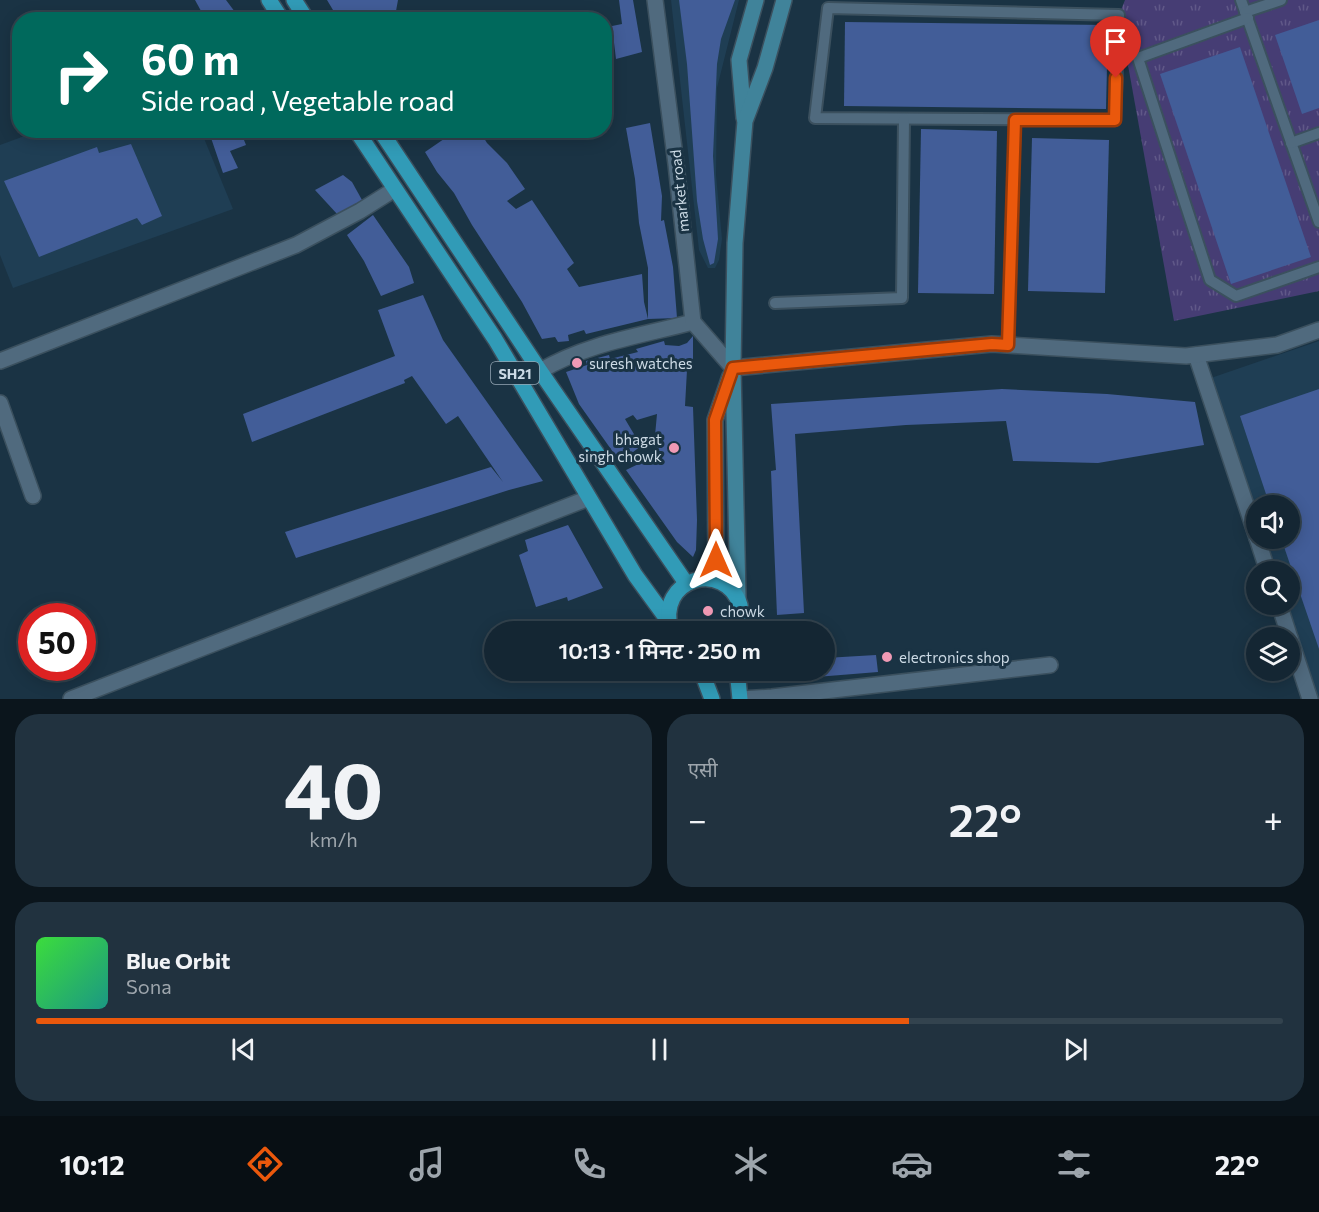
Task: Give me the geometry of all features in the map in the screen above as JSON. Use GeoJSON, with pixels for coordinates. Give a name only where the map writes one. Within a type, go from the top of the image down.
{"type":"FeatureCollection","features":[{"type":"Feature","properties":{"kind":"main road"},"geometry":{"type":"LineString","coordinates":[[740,621],[742,612],[738,598],[733,368],[735,243],[745,121],[739,60],[756,0]]}},
{"type":"Feature","properties":{"kind":"main road"},"geometry":{"type":"LineString","coordinates":[[745,121],[765,68],[784,0]]}},
{"type":"Feature","properties":{"kind":"main road","name":"SH21"},"geometry":{"type":"LineString","coordinates":[[361,138],[495,339],[635,575],[666,621]]}},
{"type":"Feature","properties":{"kind":"main road","name":"SH21"},"geometry":{"type":"LineString","coordinates":[[385,138],[540,371],[687,583],[672,598],[669,605],[669,621]]}},
{"type":"Feature","properties":{"kind":"main road"},"geometry":{"type":"LineString","coordinates":[[716,580],[715,420],[733,368]]}},
{"type":"Feature","properties":{"kind":"main road"},"geometry":{"type":"LineString","coordinates":[[687,583],[701,579],[716,580],[729,587],[738,598]]}},
{"type":"Feature","properties":{"kind":"main road"},"geometry":{"type":"LineString","coordinates":[[705,681],[712,699]]}},
{"type":"Feature","properties":{"kind":"main road"},"geometry":{"type":"LineString","coordinates":[[738,681],[740,699]]}},
{"type":"Feature","properties":{"kind":"street","name":"market road"},"geometry":{"type":"LineString","coordinates":[[655,0],[693,322]]}},
{"type":"Feature","properties":{"kind":"street"},"geometry":{"type":"LineString","coordinates":[[0,361],[296,245],[360,211],[395,189]]}},
{"type":"Feature","properties":{"kind":"street"},"geometry":{"type":"LineString","coordinates":[[540,371],[562,358],[591,347],[693,322],[733,368],[992,344],[1186,356],[1277,345],[1319,330]]}},
{"type":"Feature","properties":{"kind":"street"},"geometry":{"type":"LineString","coordinates":[[1196,355],[1246,505]]}},
{"type":"Feature","properties":{"kind":"street"},"geometry":{"type":"LineString","coordinates":[[0,404],[33,496]]}},
{"type":"Feature","properties":{"kind":"street"},"geometry":{"type":"LineString","coordinates":[[71,699],[589,498]]}},
{"type":"Feature","properties":{"kind":"street"},"geometry":{"type":"LineString","coordinates":[[740,699],[1050,665]]}},
{"type":"Feature","properties":{"kind":"street"},"geometry":{"type":"LineString","coordinates":[[1300,668],[1310,699]]}},
{"type":"Feature","properties":{"kind":"lane"},"geometry":{"type":"LineString","coordinates":[[1241,0],[1319,222]]}},
{"type":"Feature","properties":{"kind":"lane"},"geometry":{"type":"LineString","coordinates":[[1281,0],[1138,58],[1210,280],[1236,296],[1319,267]]}},
{"type":"Feature","properties":{"kind":"lane"},"geometry":{"type":"LineString","coordinates":[[828,8],[1119,15],[1115,120],[904,119],[815,118],[828,8]]}},
{"type":"Feature","properties":{"kind":"lane"},"geometry":{"type":"LineString","coordinates":[[775,303],[902,298],[904,119]]}},
{"type":"Feature","properties":{"kind":"lane"},"geometry":{"type":"LineString","coordinates":[[1008,345],[1015,120]]}},
{"type":"Feature","properties":{"kind":"lane"},"geometry":{"type":"LineString","coordinates":[[1291,143],[1319,133]]}},
{"type":"Feature","properties":{"kind":"shaded area"},"geometry":{"type":"Polygon","coordinates":[[[671,0],[739,0],[717,88],[716,175],[722,239],[719,260],[715,268],[708,268],[699,250],[671,0]]]}},
{"type":"Feature","properties":{"kind":"shaded area"},"geometry":{"type":"Polygon","coordinates":[[[19,138],[204,138],[233,209],[13,288],[0,255],[0,145],[19,138]]]}},
{"type":"Feature","properties":{"kind":"shaded area"},"geometry":{"type":"Polygon","coordinates":[[[1319,341],[1319,699],[1300,643],[1300,627],[1294,627],[1290,615],[1300,615],[1300,561],[1273,561],[1268,549],[1300,549],[1300,495],[1250,495],[1211,378],[1319,341]]]}},
{"type":"Feature","properties":{"kind":"green space"},"geometry":{"type":"Polygon","coordinates":[[[1125,0],[1319,0],[1319,291],[1174,321],[1119,15],[1125,0]]]}},
{"type":"Feature","properties":{"kind":"building"},"geometry":{"type":"Polygon","coordinates":[[[195,0],[226,0],[235,12],[202,12],[195,0]]]}},
{"type":"Feature","properties":{"kind":"building"},"geometry":{"type":"Polygon","coordinates":[[[327,0],[398,0],[396,11],[334,12],[327,0]]]}},
{"type":"Feature","properties":{"kind":"building"},"geometry":{"type":"Polygon","coordinates":[[[619,0],[633,0],[642,52],[616,59],[612,26],[622,24],[619,0]]]}},
{"type":"Feature","properties":{"kind":"building"},"geometry":{"type":"Polygon","coordinates":[[[679,0],[735,0],[721,39],[717,64],[713,156],[718,239],[714,263],[710,265],[697,201],[687,64],[679,0]]]}},
{"type":"Feature","properties":{"kind":"building"},"geometry":{"type":"Polygon","coordinates":[[[1319,20],[1319,108],[1302,114],[1275,35],[1319,20]]]}},
{"type":"Feature","properties":{"kind":"building"},"geometry":{"type":"Polygon","coordinates":[[[845,22],[1108,25],[1106,109],[844,106],[845,22]]]}},
{"type":"Feature","properties":{"kind":"building"},"geometry":{"type":"Polygon","coordinates":[[[1240,47],[1311,257],[1231,284],[1160,74],[1240,47]]]}},
{"type":"Feature","properties":{"kind":"building"},"geometry":{"type":"Polygon","coordinates":[[[650,123],[662,196],[661,221],[664,220],[673,267],[677,318],[648,319],[648,268],[639,223],[635,179],[626,128],[650,123]]]}},
{"type":"Feature","properties":{"kind":"building"},"geometry":{"type":"Polygon","coordinates":[[[921,129],[997,131],[994,294],[918,293],[921,129]]]}},
{"type":"Feature","properties":{"kind":"building"},"geometry":{"type":"Polygon","coordinates":[[[211,138],[243,138],[246,145],[230,151],[238,168],[223,173],[211,138]]]}},
{"type":"Feature","properties":{"kind":"building"},"geometry":{"type":"Polygon","coordinates":[[[445,138],[484,138],[507,163],[525,189],[507,201],[516,209],[532,200],[574,263],[567,269],[579,287],[642,274],[648,319],[586,334],[584,330],[568,335],[569,341],[558,342],[555,337],[542,339],[522,302],[454,193],[425,152],[445,138]]]}},
{"type":"Feature","properties":{"kind":"building"},"geometry":{"type":"Polygon","coordinates":[[[1032,138],[1109,140],[1105,293],[1028,291],[1032,138]]]}},
{"type":"Feature","properties":{"kind":"building"},"geometry":{"type":"Polygon","coordinates":[[[131,144],[162,216],[142,225],[137,218],[39,257],[4,181],[97,147],[99,153],[131,144]]]}},
{"type":"Feature","properties":{"kind":"building"},"geometry":{"type":"Polygon","coordinates":[[[343,175],[352,182],[362,200],[338,215],[315,190],[343,175]]]}},
{"type":"Feature","properties":{"kind":"building"},"geometry":{"type":"Polygon","coordinates":[[[373,215],[409,267],[414,283],[381,296],[364,261],[347,235],[373,215]]]}},
{"type":"Feature","properties":{"kind":"building"},"geometry":{"type":"Polygon","coordinates":[[[423,295],[443,340],[543,481],[296,558],[285,532],[491,467],[503,482],[458,416],[446,424],[412,376],[404,380],[405,383],[252,442],[243,414],[395,356],[378,310],[423,295]]]}},
{"type":"Feature","properties":{"kind":"building","name":"bhagat singh chowk"},"geometry":{"type":"Polygon","coordinates":[[[693,336],[693,366],[687,370],[685,406],[693,407],[697,520],[696,550],[693,557],[677,542],[626,470],[653,457],[657,414],[637,420],[633,415],[625,419],[641,446],[620,462],[579,404],[566,372],[587,365],[586,361],[609,355],[610,359],[638,352],[636,349],[664,341],[665,345],[679,346],[687,343],[693,336]]]}},
{"type":"Feature","properties":{"kind":"building"},"geometry":{"type":"Polygon","coordinates":[[[1002,389],[1107,394],[1195,402],[1204,445],[1098,463],[1013,461],[1006,421],[906,425],[795,434],[804,613],[777,615],[771,471],[776,470],[771,404],[1002,389]]]}},
{"type":"Feature","properties":{"kind":"building"},"geometry":{"type":"Polygon","coordinates":[[[1319,389],[1319,649],[1300,594],[1300,561],[1289,561],[1285,549],[1300,549],[1300,495],[1266,495],[1240,416],[1319,389]]]}},
{"type":"Feature","properties":{"kind":"building"},"geometry":{"type":"Polygon","coordinates":[[[568,525],[603,588],[568,601],[567,597],[536,607],[519,555],[528,551],[525,540],[568,525]]]}},
{"type":"Feature","properties":{"kind":"building"},"geometry":{"type":"Polygon","coordinates":[[[876,655],[878,672],[835,675],[835,657],[876,655]]]}},
{"type":"Feature","properties":{"kind":"place","name":"suresh watches"},"geometry":{"type":"Point","coordinates":[577,363]}},
{"type":"Feature","properties":{"kind":"place","name":"bhagat singh chowk"},"geometry":{"type":"Point","coordinates":[674,448]}},
{"type":"Feature","properties":{"kind":"place","name":"chowk"},"geometry":{"type":"Point","coordinates":[708,611]}},
{"type":"Feature","properties":{"kind":"place","name":"electronics shop"},"geometry":{"type":"Point","coordinates":[887,657]}},
{"type":"Feature","properties":{"kind":"route"},"geometry":{"type":"LineString","coordinates":[[716,560],[715,420],[733,368],[992,344],[1008,345],[1015,120],[1115,120],[1116,78]]}}]}
